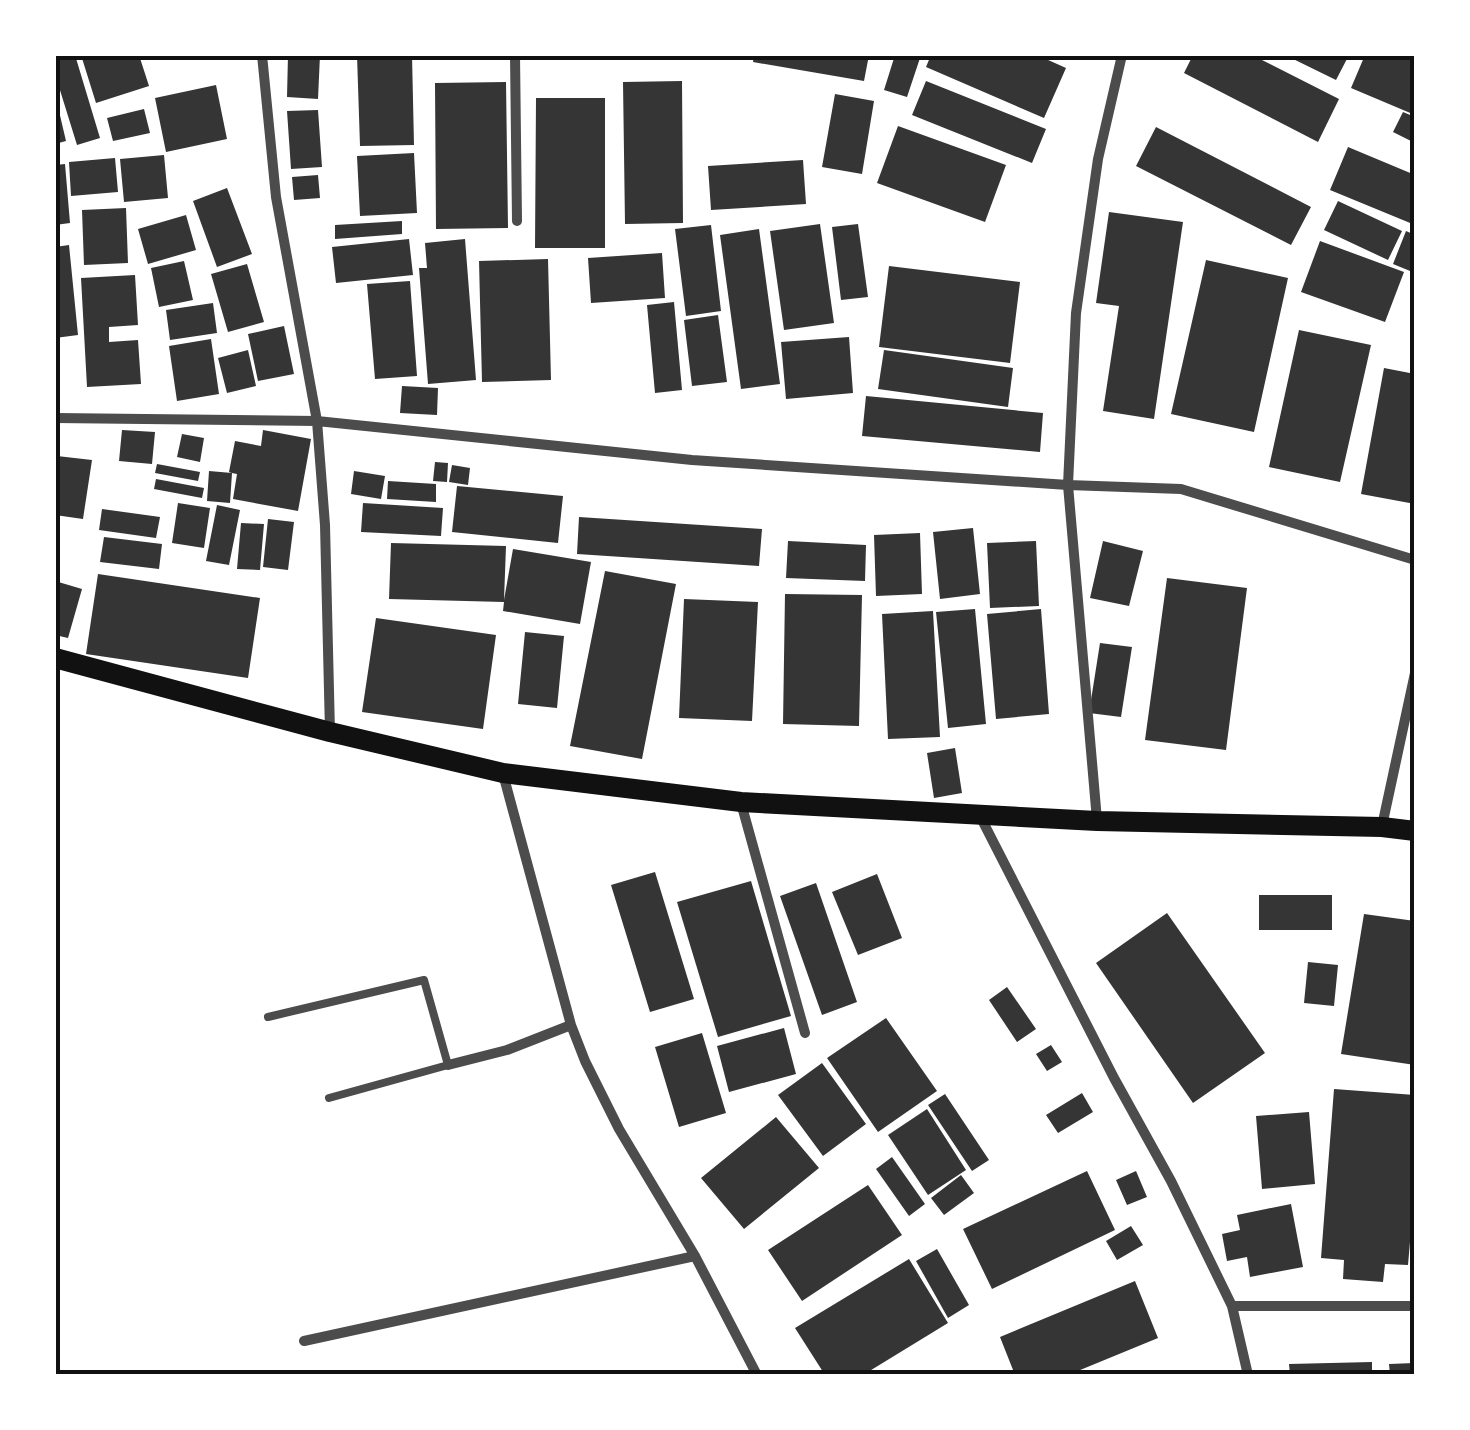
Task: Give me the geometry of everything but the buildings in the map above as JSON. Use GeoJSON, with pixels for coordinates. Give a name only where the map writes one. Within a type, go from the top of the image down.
{"type":"FeatureCollection","features":[{"type":"Feature","properties":{"kind":"main road"},"geometry":{"type":"LineString","coordinates":[[55,658],[330,732],[503,773],[741,802],[1097,821],[1415,830]]}},
{"type":"Feature","properties":{"kind":"street"},"geometry":{"type":"LineString","coordinates":[[262,55],[276,197],[317,421],[325,525],[330,732]]}},
{"type":"Feature","properties":{"kind":"street"},"geometry":{"type":"LineString","coordinates":[[516,55],[517,222]]}},
{"type":"Feature","properties":{"kind":"street"},"geometry":{"type":"LineString","coordinates":[[1097,821],[1068,485],[1076,313],[1098,159],[1122,55]]}},
{"type":"Feature","properties":{"kind":"street"},"geometry":{"type":"LineString","coordinates":[[55,418],[317,421],[692,460],[1181,489],[1415,560]]}},
{"type":"Feature","properties":{"kind":"street"},"geometry":{"type":"LineString","coordinates":[[1382,827],[1415,673]]}},
{"type":"Feature","properties":{"kind":"street"},"geometry":{"type":"LineString","coordinates":[[503,773],[585,1061],[618,1129],[695,1256],[756,1375]]}},
{"type":"Feature","properties":{"kind":"street"},"geometry":{"type":"LineString","coordinates":[[741,802],[806,1033]]}},
{"type":"Feature","properties":{"kind":"street"},"geometry":{"type":"LineString","coordinates":[[980,816],[1232,1306],[1248,1375]]}},
{"type":"Feature","properties":{"kind":"street"},"geometry":{"type":"LineString","coordinates":[[448,1065],[507,1050],[572,1025]]}},
{"type":"Feature","properties":{"kind":"street"},"geometry":{"type":"LineString","coordinates":[[304,1341],[695,1256]]}},
{"type":"Feature","properties":{"kind":"street"},"geometry":{"type":"LineString","coordinates":[[1232,1306],[1415,1306]]}},
{"type":"Feature","properties":{"kind":"lane"},"geometry":{"type":"LineString","coordinates":[[268,1017],[423,979],[448,1065],[329,1098]]}}]}
